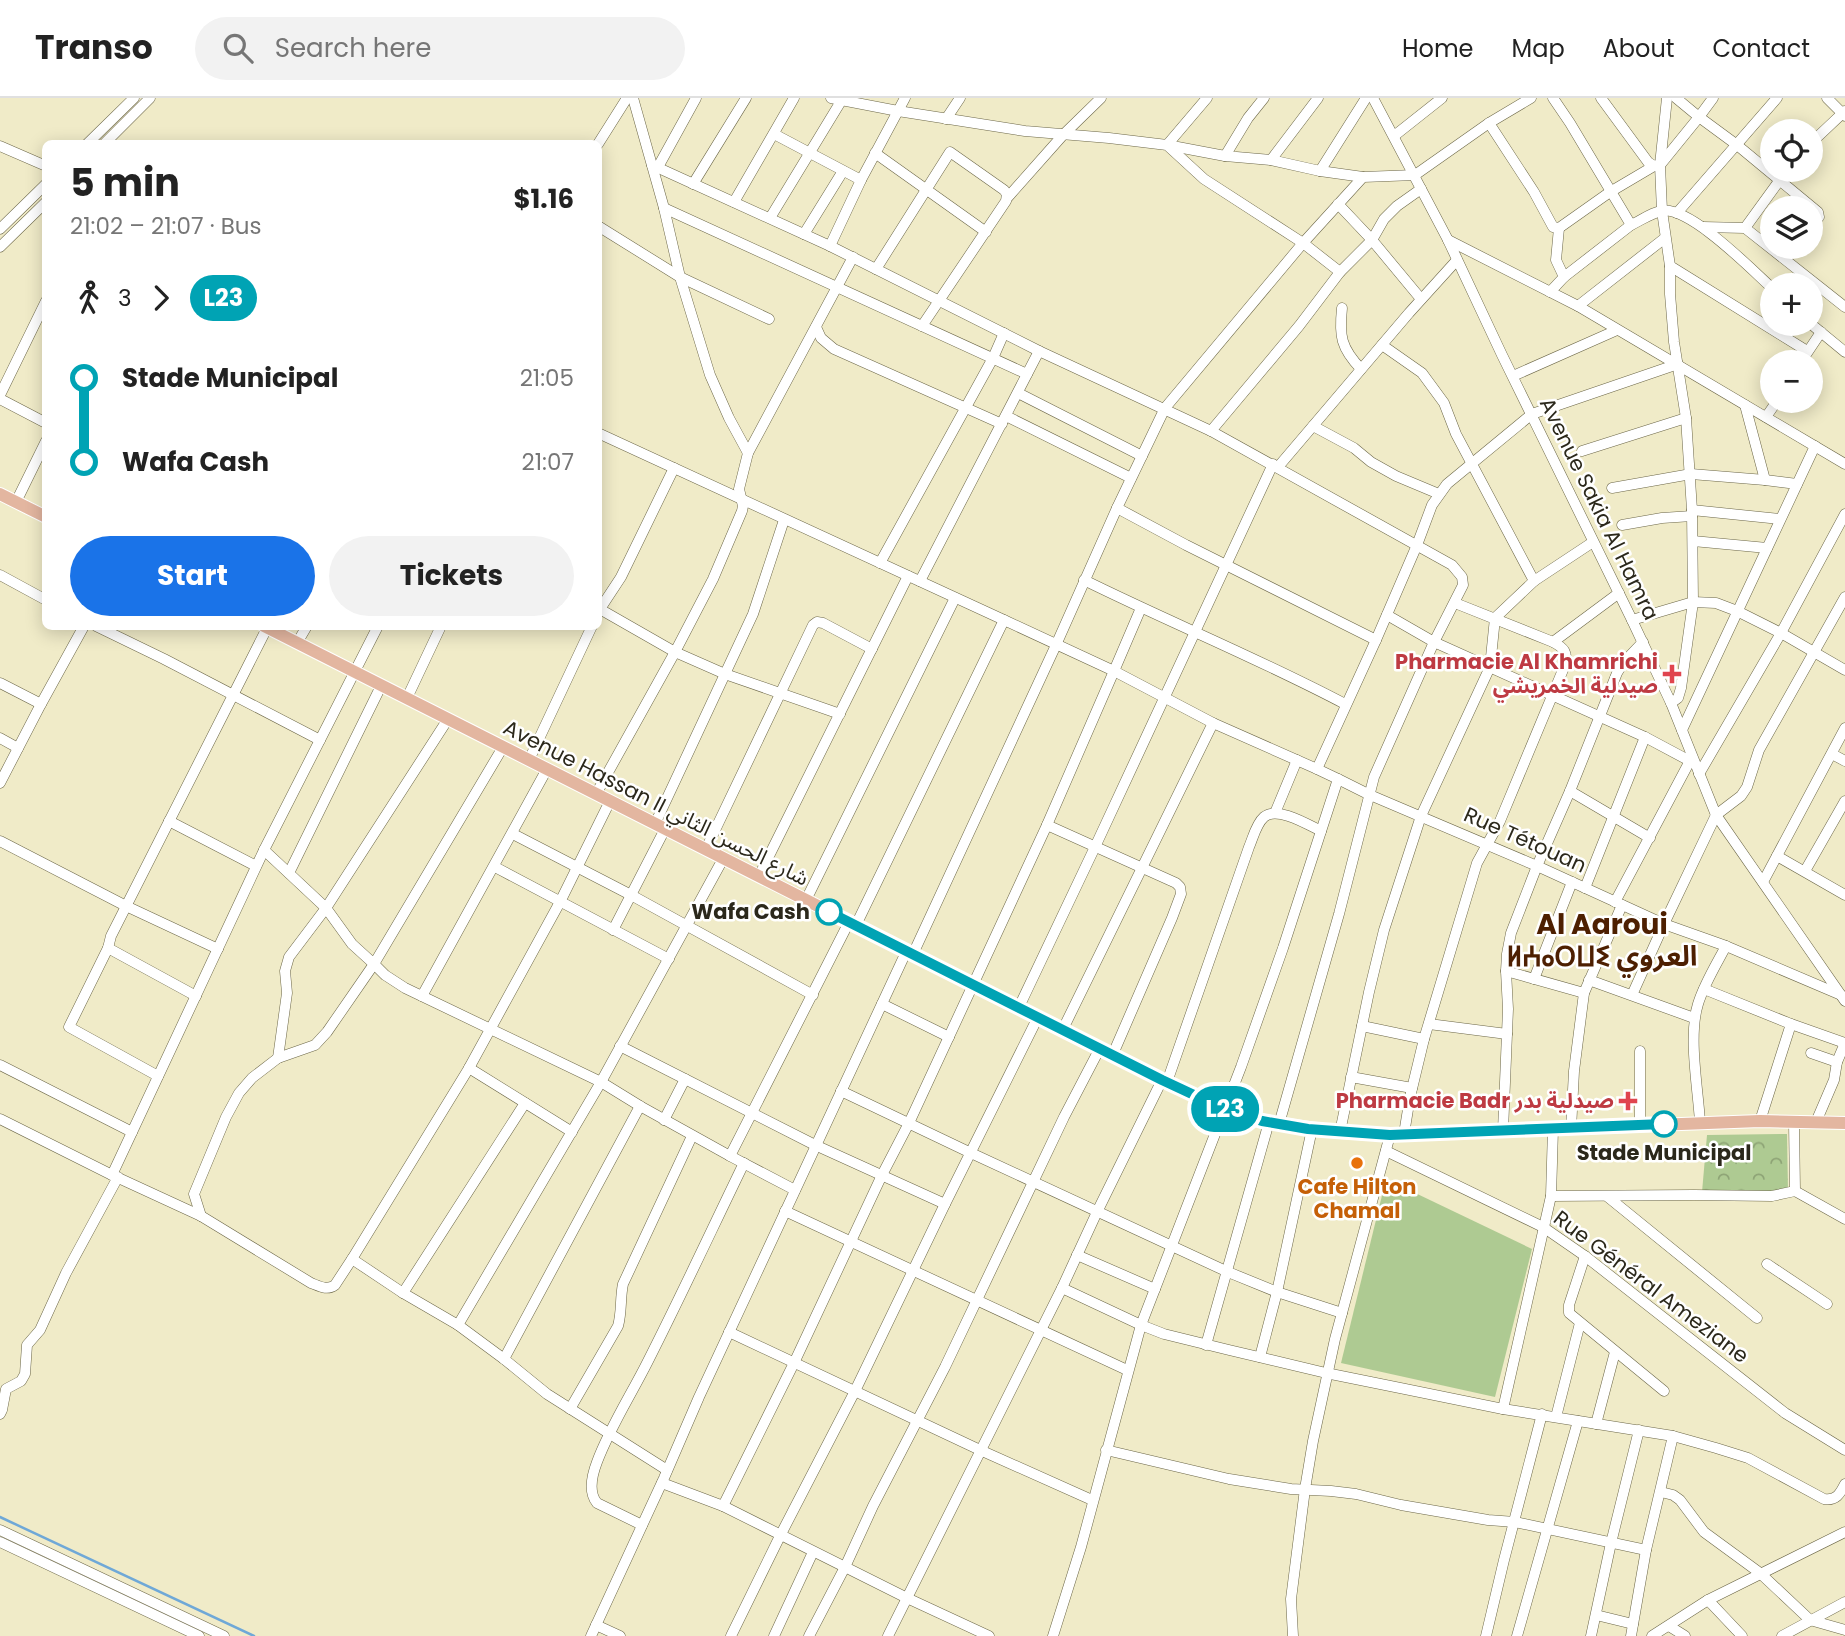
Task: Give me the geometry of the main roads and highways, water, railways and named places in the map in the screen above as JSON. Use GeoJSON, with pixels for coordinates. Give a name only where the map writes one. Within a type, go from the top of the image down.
{"type":"FeatureCollection","features":[{"type":"Feature","properties":{"kind":"main road"},"geometry":{"type":"LineString","coordinates":[[0,494],[42,515]]}},
{"type":"Feature","properties":{"kind":"main road","name":"Avenue Hassan II شارع الحسن الثاني"},"geometry":{"type":"LineString","coordinates":[[271,630],[1224,1109],[1274,1123],[1312,1129],[1390,1135],[1700,1122],[1845,1123]]}},
{"type":"Feature","properties":{"kind":"waterway"},"geometry":{"type":"LineString","coordinates":[[0,1517],[254,1636]]}},
{"type":"Feature","properties":{"kind":"place","name":"Pharmacie Al Khamrichi صيدلية الخمريشي"},"geometry":{"type":"Point","coordinates":[1672,674]}},
{"type":"Feature","properties":{"kind":"place","name":"Wafa Cash"},"geometry":{"type":"Point","coordinates":[829,912]}},
{"type":"Feature","properties":{"kind":"place","name":"Pharmacie Badr صيدلية بدر"},"geometry":{"type":"Point","coordinates":[1628,1101]}},
{"type":"Feature","properties":{"kind":"place","name":"Stade Municipal"},"geometry":{"type":"Point","coordinates":[1664,1124]}},
{"type":"Feature","properties":{"kind":"place","name":"Cafe Hilton Chamal"},"geometry":{"type":"Point","coordinates":[1357,1163]}},
{"type":"Feature","properties":{"kind":"district","name":"Al Aaroui ⵍⵄⴰⵔⵡⵉ العروي"},"geometry":{"type":"Point","coordinates":[1602,940]}}]}
